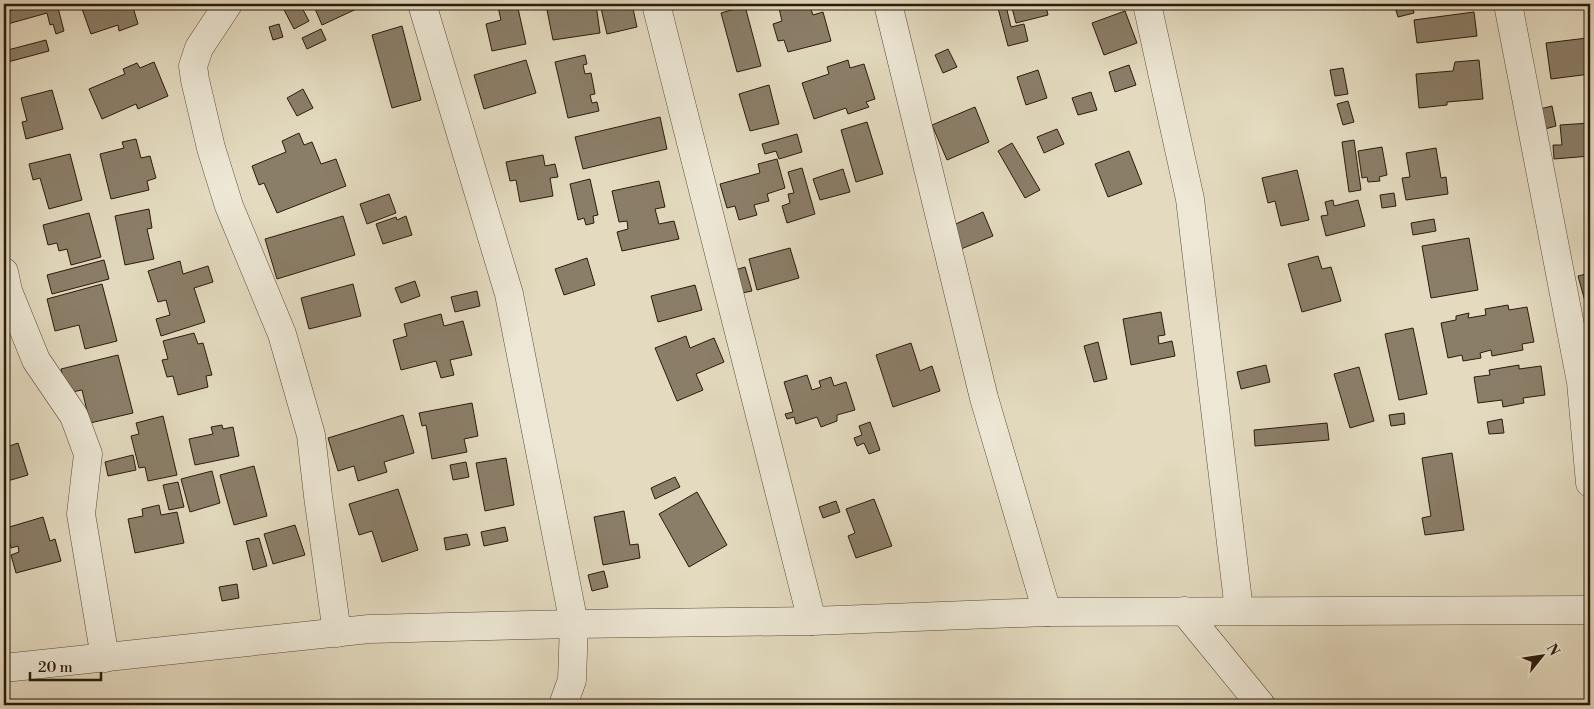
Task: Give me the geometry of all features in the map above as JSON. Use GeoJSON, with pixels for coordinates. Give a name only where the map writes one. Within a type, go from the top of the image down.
{"type":"FeatureCollection","features":[{"type":"Feature","properties":{"kind":"street"},"geometry":{"type":"LineString","coordinates":[[228,4],[199,48],[193,66],[195,80],[211,148],[229,206],[282,334],[311,435],[337,633]]}},
{"type":"Feature","properties":{"kind":"street"},"geometry":{"type":"LineString","coordinates":[[422,4],[509,294],[574,624],[572,680],[561,703]]}},
{"type":"Feature","properties":{"kind":"street"},"geometry":{"type":"LineString","coordinates":[[656,4],[812,621]]}},
{"type":"Feature","properties":{"kind":"street"},"geometry":{"type":"LineString","coordinates":[[888,4],[984,398],[1047,612]]}},
{"type":"Feature","properties":{"kind":"street"},"geometry":{"type":"LineString","coordinates":[[1147,4],[1190,199],[1239,610]]}},
{"type":"Feature","properties":{"kind":"street"},"geometry":{"type":"LineString","coordinates":[[1508,4],[1581,382],[1590,483]]}},
{"type":"Feature","properties":{"kind":"street"},"geometry":{"type":"LineString","coordinates":[[4,272],[8,291],[36,360],[74,416],[88,454],[81,514],[105,658]]}},
{"type":"Feature","properties":{"kind":"street"},"geometry":{"type":"LineString","coordinates":[[4,668],[379,629],[812,621],[1047,612],[1590,610]]}},
{"type":"Feature","properties":{"kind":"street"},"geometry":{"type":"LineString","coordinates":[[1184,611],[1261,705]]}},
{"type":"Feature","properties":{"kind":"building"},"geometry":{"type":"Polygon","coordinates":[[[35,4],[57,4],[64,31],[56,34],[53,24],[50,25],[47,13],[4,25],[4,12],[35,4]]]}},
{"type":"Feature","properties":{"kind":"building"},"geometry":{"type":"Polygon","coordinates":[[[89,4],[132,4],[138,24],[119,31],[118,25],[91,34],[81,6],[89,4]]]}},
{"type":"Feature","properties":{"kind":"building"},"geometry":{"type":"Polygon","coordinates":[[[281,4],[300,4],[309,21],[294,29],[281,4]]]}},
{"type":"Feature","properties":{"kind":"building"},"geometry":{"type":"Polygon","coordinates":[[[313,4],[364,4],[365,5],[322,25],[313,4]]]}},
{"type":"Feature","properties":{"kind":"building"},"geometry":{"type":"Polygon","coordinates":[[[517,4],[526,44],[492,51],[486,24],[501,20],[498,7],[517,4]]]}},
{"type":"Feature","properties":{"kind":"building"},"geometry":{"type":"Polygon","coordinates":[[[596,4],[600,33],[553,40],[546,5],[596,4]]]}},
{"type":"Feature","properties":{"kind":"building"},"geometry":{"type":"Polygon","coordinates":[[[600,4],[632,4],[637,27],[607,34],[600,4]]]}},
{"type":"Feature","properties":{"kind":"building"},"geometry":{"type":"Polygon","coordinates":[[[778,4],[809,4],[813,15],[823,12],[831,41],[788,52],[784,40],[778,41],[773,24],[782,21],[778,4]]]}},
{"type":"Feature","properties":{"kind":"building"},"geometry":{"type":"Polygon","coordinates":[[[1011,4],[1055,4],[1046,6],[1048,15],[1016,23],[1011,4]]]}},
{"type":"Feature","properties":{"kind":"building"},"geometry":{"type":"Polygon","coordinates":[[[1362,4],[1373,4],[1372,7],[1364,10],[1362,4]]]}},
{"type":"Feature","properties":{"kind":"building"},"geometry":{"type":"Polygon","coordinates":[[[1394,4],[1412,4],[1414,13],[1398,17],[1394,4]]]}},
{"type":"Feature","properties":{"kind":"building"},"geometry":{"type":"Polygon","coordinates":[[[1554,4],[1579,4],[1580,7],[1555,9],[1554,4]]]}},
{"type":"Feature","properties":{"kind":"building"},"geometry":{"type":"Polygon","coordinates":[[[745,6],[761,66],[737,72],[721,13],[745,6]]]}},
{"type":"Feature","properties":{"kind":"building"},"geometry":{"type":"Polygon","coordinates":[[[1006,6],[1011,27],[1024,24],[1028,41],[1008,46],[998,8],[1006,6]]]}},
{"type":"Feature","properties":{"kind":"building"},"geometry":{"type":"Polygon","coordinates":[[[1125,11],[1137,43],[1104,55],[1092,23],[1125,11]]]}},
{"type":"Feature","properties":{"kind":"building"},"geometry":{"type":"Polygon","coordinates":[[[1474,12],[1477,36],[1417,43],[1414,20],[1474,12]]]}},
{"type":"Feature","properties":{"kind":"building"},"geometry":{"type":"Polygon","coordinates":[[[279,24],[283,37],[273,40],[269,27],[279,24]]]}},
{"type":"Feature","properties":{"kind":"building"},"geometry":{"type":"Polygon","coordinates":[[[402,26],[421,100],[392,108],[372,35],[402,26]]]}},
{"type":"Feature","properties":{"kind":"building"},"geometry":{"type":"Polygon","coordinates":[[[321,29],[326,40],[307,49],[302,38],[321,29]]]}},
{"type":"Feature","properties":{"kind":"building"},"geometry":{"type":"Polygon","coordinates":[[[1587,38],[1590,74],[1551,79],[1546,43],[1587,38]]]}},
{"type":"Feature","properties":{"kind":"building"},"geometry":{"type":"Polygon","coordinates":[[[46,40],[49,51],[4,63],[4,51],[46,40]]]}},
{"type":"Feature","properties":{"kind":"building"},"geometry":{"type":"Polygon","coordinates":[[[948,49],[957,67],[943,73],[935,55],[948,49]]]}},
{"type":"Feature","properties":{"kind":"building"},"geometry":{"type":"Polygon","coordinates":[[[585,55],[587,64],[583,65],[585,74],[591,73],[595,94],[590,95],[592,103],[597,102],[599,111],[568,118],[555,62],[585,55]]]}},
{"type":"Feature","properties":{"kind":"building"},"geometry":{"type":"Polygon","coordinates":[[[526,60],[536,93],[484,109],[474,75],[526,60]]]}},
{"type":"Feature","properties":{"kind":"building"},"geometry":{"type":"Polygon","coordinates":[[[848,60],[850,68],[864,64],[875,99],[866,102],[869,107],[848,114],[846,108],[814,119],[802,83],[829,74],[827,67],[848,60]]]}},
{"type":"Feature","properties":{"kind":"building"},"geometry":{"type":"Polygon","coordinates":[[[1479,60],[1483,99],[1447,102],[1447,105],[1419,108],[1416,74],[1453,71],[1455,62],[1479,60]]]}},
{"type":"Feature","properties":{"kind":"building"},"geometry":{"type":"Polygon","coordinates":[[[154,62],[168,96],[138,109],[136,104],[102,119],[89,89],[125,74],[123,69],[137,63],[140,68],[154,62]]]}},
{"type":"Feature","properties":{"kind":"building"},"geometry":{"type":"Polygon","coordinates":[[[1129,65],[1136,85],[1115,92],[1109,72],[1129,65]]]}},
{"type":"Feature","properties":{"kind":"building"},"geometry":{"type":"Polygon","coordinates":[[[1343,68],[1348,94],[1335,96],[1330,70],[1343,68]]]}},
{"type":"Feature","properties":{"kind":"building"},"geometry":{"type":"Polygon","coordinates":[[[1038,70],[1047,98],[1026,105],[1017,77],[1038,70]]]}},
{"type":"Feature","properties":{"kind":"building"},"geometry":{"type":"Polygon","coordinates":[[[769,85],[779,124],[750,131],[739,94],[769,85]]]}},
{"type":"Feature","properties":{"kind":"building"},"geometry":{"type":"Polygon","coordinates":[[[303,89],[313,108],[297,116],[287,98],[303,89]]]}},
{"type":"Feature","properties":{"kind":"building"},"geometry":{"type":"Polygon","coordinates":[[[52,90],[63,129],[26,139],[22,122],[27,121],[21,98],[52,90]]]}},
{"type":"Feature","properties":{"kind":"building"},"geometry":{"type":"Polygon","coordinates":[[[1091,92],[1097,110],[1078,115],[1072,98],[1091,92]]]}},
{"type":"Feature","properties":{"kind":"building"},"geometry":{"type":"Polygon","coordinates":[[[1348,101],[1354,122],[1343,125],[1337,104],[1348,101]]]}},
{"type":"Feature","properties":{"kind":"building"},"geometry":{"type":"Polygon","coordinates":[[[1552,106],[1556,126],[1545,129],[1540,109],[1552,106]]]}},
{"type":"Feature","properties":{"kind":"building"},"geometry":{"type":"Polygon","coordinates":[[[975,107],[989,142],[947,160],[932,125],[975,107]]]}},
{"type":"Feature","properties":{"kind":"building"},"geometry":{"type":"Polygon","coordinates":[[[660,117],[667,149],[583,169],[575,137],[660,117]]]}},
{"type":"Feature","properties":{"kind":"building"},"geometry":{"type":"Polygon","coordinates":[[[867,122],[883,174],[856,182],[841,130],[867,122]]]}},
{"type":"Feature","properties":{"kind":"building"},"geometry":{"type":"Polygon","coordinates":[[[1590,123],[1590,156],[1554,159],[1553,145],[1562,145],[1560,125],[1590,123]]]}},
{"type":"Feature","properties":{"kind":"building"},"geometry":{"type":"Polygon","coordinates":[[[1057,129],[1064,144],[1044,153],[1037,137],[1057,129]]]}},
{"type":"Feature","properties":{"kind":"building"},"geometry":{"type":"Polygon","coordinates":[[[299,133],[304,145],[312,142],[321,164],[336,159],[346,186],[277,213],[264,183],[259,185],[252,166],[286,152],[282,141],[299,133]]]}},
{"type":"Feature","properties":{"kind":"building"},"geometry":{"type":"Polygon","coordinates":[[[797,134],[802,152],[779,159],[776,151],[765,154],[762,144],[797,134]]]}},
{"type":"Feature","properties":{"kind":"building"},"geometry":{"type":"Polygon","coordinates":[[[136,139],[141,158],[150,156],[156,178],[147,181],[149,190],[111,199],[100,154],[124,148],[122,142],[136,139]]]}},
{"type":"Feature","properties":{"kind":"building"},"geometry":{"type":"Polygon","coordinates":[[[1354,140],[1361,190],[1349,192],[1342,142],[1354,140]]]}},
{"type":"Feature","properties":{"kind":"building"},"geometry":{"type":"Polygon","coordinates":[[[1012,143],[1040,190],[1025,198],[998,151],[1012,143]]]}},
{"type":"Feature","properties":{"kind":"building"},"geometry":{"type":"Polygon","coordinates":[[[1382,147],[1387,175],[1379,177],[1380,181],[1368,182],[1367,177],[1362,178],[1358,151],[1382,147]]]}},
{"type":"Feature","properties":{"kind":"building"},"geometry":{"type":"Polygon","coordinates":[[[1436,148],[1441,178],[1446,177],[1448,194],[1406,200],[1402,178],[1410,177],[1406,153],[1436,148]]]}},
{"type":"Feature","properties":{"kind":"building"},"geometry":{"type":"Polygon","coordinates":[[[1129,151],[1142,184],[1108,197],[1095,164],[1129,151]]]}},
{"type":"Feature","properties":{"kind":"building"},"geometry":{"type":"Polygon","coordinates":[[[70,154],[82,200],[49,209],[40,178],[33,180],[29,164],[70,154]]]}},
{"type":"Feature","properties":{"kind":"building"},"geometry":{"type":"Polygon","coordinates":[[[543,155],[545,166],[555,164],[558,177],[550,178],[553,196],[520,202],[516,180],[510,181],[506,162],[543,155]]]}},
{"type":"Feature","properties":{"kind":"building"},"geometry":{"type":"Polygon","coordinates":[[[777,159],[785,188],[767,194],[769,201],[754,205],[757,215],[739,220],[735,206],[727,208],[720,184],[760,173],[758,164],[777,159]]]}},
{"type":"Feature","properties":{"kind":"building"},"geometry":{"type":"Polygon","coordinates":[[[802,168],[815,214],[787,223],[782,206],[790,203],[788,194],[794,193],[788,172],[802,168]]]}},
{"type":"Feature","properties":{"kind":"building"},"geometry":{"type":"Polygon","coordinates":[[[843,169],[850,192],[820,200],[813,179],[843,169]]]}},
{"type":"Feature","properties":{"kind":"building"},"geometry":{"type":"Polygon","coordinates":[[[1297,170],[1309,220],[1281,226],[1275,201],[1268,203],[1262,178],[1297,170]]]}},
{"type":"Feature","properties":{"kind":"building"},"geometry":{"type":"Polygon","coordinates":[[[590,179],[598,215],[593,216],[594,223],[586,225],[584,218],[578,220],[570,184],[590,179]]]}},
{"type":"Feature","properties":{"kind":"building"},"geometry":{"type":"Polygon","coordinates":[[[659,181],[665,207],[655,209],[659,224],[674,221],[679,239],[622,251],[617,232],[628,229],[627,221],[619,222],[612,191],[659,181]]]}},
{"type":"Feature","properties":{"kind":"building"},"geometry":{"type":"Polygon","coordinates":[[[1394,193],[1396,206],[1382,208],[1380,195],[1394,193]]]}},
{"type":"Feature","properties":{"kind":"building"},"geometry":{"type":"Polygon","coordinates":[[[389,194],[396,213],[367,224],[360,204],[389,194]]]}},
{"type":"Feature","properties":{"kind":"building"},"geometry":{"type":"Polygon","coordinates":[[[1333,200],[1334,206],[1358,200],[1365,226],[1326,236],[1321,216],[1328,215],[1325,202],[1333,200]]]}},
{"type":"Feature","properties":{"kind":"building"},"geometry":{"type":"Polygon","coordinates":[[[149,209],[152,228],[147,229],[154,259],[125,265],[115,216],[149,209]]]}},
{"type":"Feature","properties":{"kind":"building"},"geometry":{"type":"Polygon","coordinates":[[[983,212],[993,236],[961,249],[951,226],[983,212]]]}},
{"type":"Feature","properties":{"kind":"building"},"geometry":{"type":"Polygon","coordinates":[[[89,213],[101,257],[71,265],[67,249],[59,251],[57,243],[48,245],[43,225],[89,213]]]}},
{"type":"Feature","properties":{"kind":"building"},"geometry":{"type":"Polygon","coordinates":[[[343,216],[355,255],[277,279],[265,239],[343,216]]]}},
{"type":"Feature","properties":{"kind":"building"},"geometry":{"type":"Polygon","coordinates":[[[406,216],[412,235],[383,244],[376,224],[396,217],[397,220],[406,216]]]}},
{"type":"Feature","properties":{"kind":"building"},"geometry":{"type":"Polygon","coordinates":[[[1434,219],[1436,231],[1413,235],[1411,223],[1434,219]]]}},
{"type":"Feature","properties":{"kind":"building"},"geometry":{"type":"Polygon","coordinates":[[[1469,238],[1478,290],[1431,298],[1422,246],[1469,238]]]}},
{"type":"Feature","properties":{"kind":"building"},"geometry":{"type":"Polygon","coordinates":[[[790,248],[799,278],[757,290],[749,259],[790,248]]]}},
{"type":"Feature","properties":{"kind":"building"},"geometry":{"type":"Polygon","coordinates":[[[1318,256],[1322,269],[1331,267],[1341,301],[1302,312],[1288,264],[1318,256]]]}},
{"type":"Feature","properties":{"kind":"building"},"geometry":{"type":"Polygon","coordinates":[[[587,258],[595,285],[564,295],[555,269],[587,258]]]}},
{"type":"Feature","properties":{"kind":"building"},"geometry":{"type":"Polygon","coordinates":[[[104,260],[109,279],[52,294],[47,275],[104,260]]]}},
{"type":"Feature","properties":{"kind":"building"},"geometry":{"type":"Polygon","coordinates":[[[180,261],[183,274],[208,266],[213,282],[194,288],[205,322],[161,336],[156,319],[170,315],[166,300],[158,302],[148,271],[180,261]]]}},
{"type":"Feature","properties":{"kind":"building"},"geometry":{"type":"Polygon","coordinates":[[[745,267],[752,291],[742,293],[735,270],[745,267]]]}},
{"type":"Feature","properties":{"kind":"building"},"geometry":{"type":"Polygon","coordinates":[[[1590,273],[1590,304],[1586,305],[1578,276],[1590,273]]]}},
{"type":"Feature","properties":{"kind":"building"},"geometry":{"type":"Polygon","coordinates":[[[415,281],[420,296],[401,303],[395,288],[415,281]]]}},
{"type":"Feature","properties":{"kind":"building"},"geometry":{"type":"Polygon","coordinates":[[[102,284],[117,341],[85,349],[79,325],[55,331],[47,299],[102,284]]]}},
{"type":"Feature","properties":{"kind":"building"},"geometry":{"type":"Polygon","coordinates":[[[353,284],[361,316],[309,329],[301,298],[353,284]]]}},
{"type":"Feature","properties":{"kind":"building"},"geometry":{"type":"Polygon","coordinates":[[[695,285],[702,310],[658,322],[651,296],[695,285]]]}},
{"type":"Feature","properties":{"kind":"building"},"geometry":{"type":"Polygon","coordinates":[[[477,291],[480,306],[455,312],[451,297],[477,291]]]}},
{"type":"Feature","properties":{"kind":"building"},"geometry":{"type":"Polygon","coordinates":[[[1508,305],[1509,310],[1527,307],[1534,342],[1522,344],[1523,350],[1492,356],[1491,350],[1480,353],[1481,358],[1463,361],[1462,355],[1448,358],[1441,323],[1456,320],[1456,316],[1469,313],[1468,318],[1486,315],[1485,309],[1508,305]]]}},
{"type":"Feature","properties":{"kind":"building"},"geometry":{"type":"Polygon","coordinates":[[[1161,312],[1165,335],[1158,336],[1159,344],[1172,341],[1175,356],[1131,365],[1123,319],[1161,312]]]}},
{"type":"Feature","properties":{"kind":"building"},"geometry":{"type":"Polygon","coordinates":[[[441,314],[444,326],[463,321],[472,355],[450,360],[454,375],[441,378],[436,361],[401,370],[393,340],[407,336],[404,324],[441,314]]]}},
{"type":"Feature","properties":{"kind":"building"},"geometry":{"type":"Polygon","coordinates":[[[1413,328],[1427,394],[1399,400],[1385,334],[1413,328]]]}},
{"type":"Feature","properties":{"kind":"building"},"geometry":{"type":"Polygon","coordinates":[[[194,333],[198,344],[203,343],[212,375],[206,376],[208,387],[178,395],[173,376],[167,377],[162,360],[168,359],[163,341],[194,333]]]}},
{"type":"Feature","properties":{"kind":"building"},"geometry":{"type":"Polygon","coordinates":[[[686,336],[690,348],[714,338],[724,362],[696,374],[703,390],[677,401],[655,348],[686,336]]]}},
{"type":"Feature","properties":{"kind":"building"},"geometry":{"type":"Polygon","coordinates":[[[1098,342],[1107,379],[1094,382],[1084,346],[1098,342]]]}},
{"type":"Feature","properties":{"kind":"building"},"geometry":{"type":"Polygon","coordinates":[[[911,343],[920,371],[932,366],[940,391],[893,407],[876,355],[911,343]]]}},
{"type":"Feature","properties":{"kind":"building"},"geometry":{"type":"Polygon","coordinates":[[[118,355],[133,413],[90,423],[82,390],[67,393],[61,369],[118,355]]]}},
{"type":"Feature","properties":{"kind":"building"},"geometry":{"type":"Polygon","coordinates":[[[1266,365],[1270,382],[1241,389],[1237,372],[1266,365]]]}},
{"type":"Feature","properties":{"kind":"building"},"geometry":{"type":"Polygon","coordinates":[[[1519,365],[1519,369],[1541,366],[1545,395],[1523,398],[1524,403],[1503,407],[1502,400],[1478,403],[1474,377],[1490,375],[1489,370],[1519,365]]]}},
{"type":"Feature","properties":{"kind":"building"},"geometry":{"type":"Polygon","coordinates":[[[1359,367],[1374,421],[1350,428],[1334,374],[1359,367]]]}},
{"type":"Feature","properties":{"kind":"building"},"geometry":{"type":"Polygon","coordinates":[[[807,375],[812,390],[821,387],[819,381],[831,377],[834,386],[846,382],[855,410],[837,415],[837,421],[821,427],[817,417],[796,424],[794,417],[787,419],[785,414],[793,412],[784,382],[807,375]]]}},
{"type":"Feature","properties":{"kind":"building"},"geometry":{"type":"Polygon","coordinates":[[[472,403],[478,436],[464,439],[467,452],[432,459],[426,425],[422,426],[419,413],[472,403]]]}},
{"type":"Feature","properties":{"kind":"building"},"geometry":{"type":"Polygon","coordinates":[[[1404,413],[1405,424],[1391,426],[1389,415],[1404,413]]]}},
{"type":"Feature","properties":{"kind":"building"},"geometry":{"type":"Polygon","coordinates":[[[403,415],[414,453],[384,462],[387,472],[358,481],[354,466],[338,471],[328,438],[403,415]]]}},
{"type":"Feature","properties":{"kind":"building"},"geometry":{"type":"Polygon","coordinates":[[[163,416],[177,475],[148,481],[145,467],[139,468],[131,436],[139,434],[136,423],[163,416]]]}},
{"type":"Feature","properties":{"kind":"building"},"geometry":{"type":"Polygon","coordinates":[[[1502,419],[1504,433],[1489,434],[1487,422],[1502,419]]]}},
{"type":"Feature","properties":{"kind":"building"},"geometry":{"type":"Polygon","coordinates":[[[870,422],[880,450],[869,454],[864,443],[857,446],[854,438],[862,435],[859,426],[870,422]]]}},
{"type":"Feature","properties":{"kind":"building"},"geometry":{"type":"Polygon","coordinates":[[[1327,423],[1329,440],[1255,446],[1254,430],[1327,423]]]}},
{"type":"Feature","properties":{"kind":"building"},"geometry":{"type":"Polygon","coordinates":[[[222,425],[223,429],[233,427],[239,456],[195,465],[189,439],[213,434],[211,427],[222,425]]]}},
{"type":"Feature","properties":{"kind":"building"},"geometry":{"type":"Polygon","coordinates":[[[18,443],[28,475],[4,482],[4,448],[18,443]]]}},
{"type":"Feature","properties":{"kind":"building"},"geometry":{"type":"Polygon","coordinates":[[[1452,453],[1464,530],[1425,535],[1422,518],[1431,516],[1422,458],[1452,453]]]}},
{"type":"Feature","properties":{"kind":"building"},"geometry":{"type":"Polygon","coordinates":[[[133,455],[136,470],[108,476],[105,462],[133,455]]]}},
{"type":"Feature","properties":{"kind":"building"},"geometry":{"type":"Polygon","coordinates":[[[506,458],[514,505],[485,511],[476,463],[506,458]]]}},
{"type":"Feature","properties":{"kind":"building"},"geometry":{"type":"Polygon","coordinates":[[[466,462],[469,477],[453,480],[450,465],[466,462]]]}},
{"type":"Feature","properties":{"kind":"building"},"geometry":{"type":"Polygon","coordinates":[[[254,466],[267,516],[234,525],[220,475],[254,466]]]}},
{"type":"Feature","properties":{"kind":"building"},"geometry":{"type":"Polygon","coordinates":[[[212,471],[220,503],[190,512],[181,479],[212,471]]]}},
{"type":"Feature","properties":{"kind":"building"},"geometry":{"type":"Polygon","coordinates":[[[675,477],[680,487],[655,499],[651,488],[675,477]]]}},
{"type":"Feature","properties":{"kind":"building"},"geometry":{"type":"Polygon","coordinates":[[[178,482],[184,507],[169,510],[163,485],[178,482]]]}},
{"type":"Feature","properties":{"kind":"building"},"geometry":{"type":"Polygon","coordinates":[[[398,489],[418,550],[382,562],[372,531],[359,535],[349,504],[398,489]]]}},
{"type":"Feature","properties":{"kind":"building"},"geometry":{"type":"Polygon","coordinates":[[[697,492],[727,545],[689,567],[659,514],[697,492]]]}},
{"type":"Feature","properties":{"kind":"building"},"geometry":{"type":"Polygon","coordinates":[[[874,499],[892,546],[856,558],[848,536],[855,533],[846,509],[874,499]]]}},
{"type":"Feature","properties":{"kind":"building"},"geometry":{"type":"Polygon","coordinates":[[[836,501],[840,512],[823,518],[819,507],[836,501]]]}},
{"type":"Feature","properties":{"kind":"building"},"geometry":{"type":"Polygon","coordinates":[[[159,505],[161,515],[177,512],[184,543],[135,553],[128,519],[143,516],[142,509],[159,505]]]}},
{"type":"Feature","properties":{"kind":"building"},"geometry":{"type":"Polygon","coordinates":[[[624,511],[630,545],[638,544],[640,558],[603,565],[594,517],[624,511]]]}},
{"type":"Feature","properties":{"kind":"building"},"geometry":{"type":"Polygon","coordinates":[[[43,517],[50,541],[55,539],[61,561],[16,573],[11,555],[19,552],[18,546],[11,548],[6,528],[43,517]]]}},
{"type":"Feature","properties":{"kind":"building"},"geometry":{"type":"Polygon","coordinates":[[[295,525],[305,555],[273,564],[264,534],[295,525]]]}},
{"type":"Feature","properties":{"kind":"building"},"geometry":{"type":"Polygon","coordinates":[[[505,527],[508,541],[484,546],[481,532],[505,527]]]}},
{"type":"Feature","properties":{"kind":"building"},"geometry":{"type":"Polygon","coordinates":[[[467,534],[470,545],[446,550],[444,538],[467,534]]]}},
{"type":"Feature","properties":{"kind":"building"},"geometry":{"type":"Polygon","coordinates":[[[259,538],[267,566],[253,570],[246,541],[259,538]]]}},
{"type":"Feature","properties":{"kind":"building"},"geometry":{"type":"Polygon","coordinates":[[[604,571],[608,587],[592,591],[588,575],[604,571]]]}},
{"type":"Feature","properties":{"kind":"building"},"geometry":{"type":"Polygon","coordinates":[[[237,584],[239,598],[222,601],[219,587],[237,584]]]}}]}
